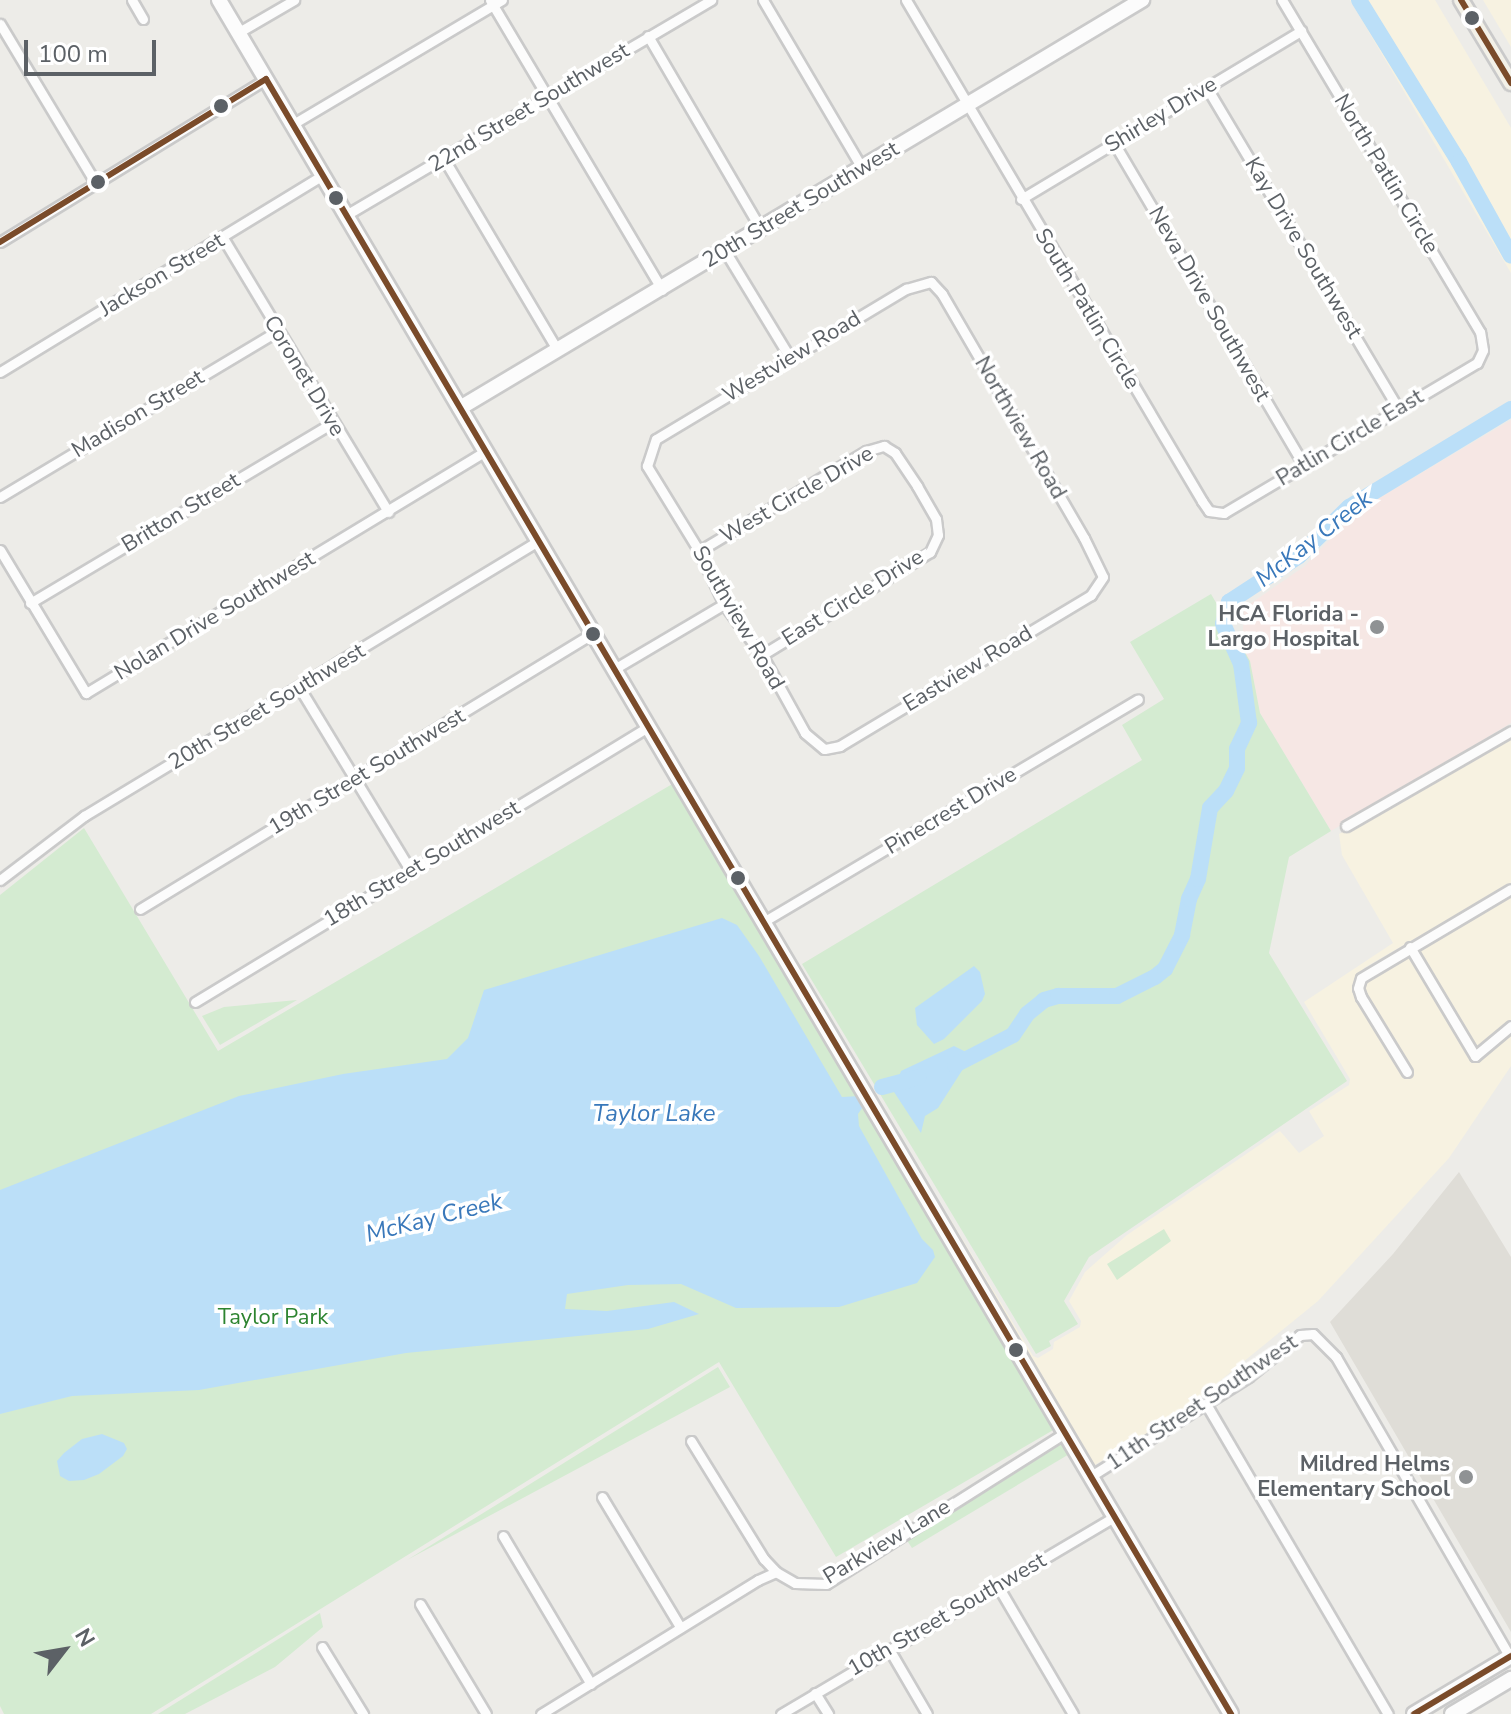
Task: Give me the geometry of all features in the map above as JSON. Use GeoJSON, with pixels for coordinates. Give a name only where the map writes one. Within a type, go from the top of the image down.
{"type":"FeatureCollection","features":[{"type":"Feature","properties":{"kind":"main road"},"geometry":{"type":"LineString","coordinates":[[1461,0],[1511,83]]}},
{"type":"Feature","properties":{"kind":"street"},"geometry":{"type":"LineString","coordinates":[[132,0],[143,19]]}},
{"type":"Feature","properties":{"kind":"street"},"geometry":{"type":"LineString","coordinates":[[219,0],[1231,1714]]}},
{"type":"Feature","properties":{"kind":"street"},"geometry":{"type":"LineString","coordinates":[[239,32],[294,0]]}},
{"type":"Feature","properties":{"kind":"street","name":"22nd Street Southwest"},"geometry":{"type":"LineString","coordinates":[[346,215],[711,0]]}},
{"type":"Feature","properties":{"kind":"street"},"geometry":{"type":"LineString","coordinates":[[763,0],[862,168]]}},
{"type":"Feature","properties":{"kind":"street","name":"South Patlin Circle"},"geometry":{"type":"LineString","coordinates":[[906,0],[1021,199],[1209,511]]}},
{"type":"Feature","properties":{"kind":"street","name":"20th Street Southwest"},"geometry":{"type":"LineString","coordinates":[[460,408],[662,290],[1142,0]]}},
{"type":"Feature","properties":{"kind":"street","name":"North Patlin Circle"},"geometry":{"type":"LineString","coordinates":[[1282,0],[1480,332],[1483,350]]}},
{"type":"Feature","properties":{"kind":"street"},"geometry":{"type":"LineString","coordinates":[[293,124],[495,2],[547,97],[662,290]]}},
{"type":"Feature","properties":{"kind":"street"},"geometry":{"type":"LineString","coordinates":[[0,24],[96,184]]}},
{"type":"Feature","properties":{"kind":"street","name":"Shirley Drive"},"geometry":{"type":"LineString","coordinates":[[1021,199],[1301,31]]}},
{"type":"Feature","properties":{"kind":"street"},"geometry":{"type":"LineString","coordinates":[[648,36],[761,229]]}},
{"type":"Feature","properties":{"kind":"street"},"geometry":{"type":"LineString","coordinates":[[0,242],[266,79]]}},
{"type":"Feature","properties":{"kind":"street","name":"Kay Drive Southwest"},"geometry":{"type":"LineString","coordinates":[[1207,88],[1398,409]]}},
{"type":"Feature","properties":{"kind":"street","name":"Neva Drive Southwest"},"geometry":{"type":"LineString","coordinates":[[1114,143],[1304,466]]}},
{"type":"Feature","properties":{"kind":"street"},"geometry":{"type":"LineString","coordinates":[[444,159],[558,351]]}},
{"type":"Feature","properties":{"kind":"street","name":"Jackson Street"},"geometry":{"type":"LineString","coordinates":[[0,372],[323,175]]}},
{"type":"Feature","properties":{"kind":"street","name":"Coronet Drive"},"geometry":{"type":"LineString","coordinates":[[223,238],[388,512]]}},
{"type":"Feature","properties":{"kind":"street"},"geometry":{"type":"LineString","coordinates":[[725,251],[790,358]]}},
{"type":"Feature","properties":{"kind":"street","name":"Westview Road"},"geometry":{"type":"LineString","coordinates":[[656,439],[906,289],[931,282]]}},
{"type":"Feature","properties":{"kind":"street","name":"Northview Road"},"geometry":{"type":"LineString","coordinates":[[931,282],[958,321],[1103,577]]}},
{"type":"Feature","properties":{"kind":"street","name":"Madison Street"},"geometry":{"type":"LineString","coordinates":[[0,497],[277,331]]}},
{"type":"Feature","properties":{"kind":"street","name":"Patlin Circle East"},"geometry":{"type":"LineString","coordinates":[[1209,511],[1224,513],[1304,466],[1477,363],[1483,350]]}},
{"type":"Feature","properties":{"kind":"street","name":"Britton Street"},"geometry":{"type":"LineString","coordinates":[[30,603],[332,423]]}},
{"type":"Feature","properties":{"kind":"street","name":"Southview Road"},"geometry":{"type":"LineString","coordinates":[[656,439],[647,466],[699,551],[724,604],[762,655],[805,733],[824,749]]}},
{"type":"Feature","properties":{"kind":"street","name":"West Circle Drive"},"geometry":{"type":"LineString","coordinates":[[699,551],[866,451],[884,446],[895,453]]}},
{"type":"Feature","properties":{"kind":"street","name":"Nolan Drive Southwest"},"geometry":{"type":"LineString","coordinates":[[0,550],[86,693],[485,451]]}},
{"type":"Feature","properties":{"kind":"street","name":"East Circle Drive"},"geometry":{"type":"LineString","coordinates":[[762,655],[930,552],[938,535],[936,519],[895,453]]}},
{"type":"Feature","properties":{"kind":"street","name":"20th Street Southwest"},"geometry":{"type":"LineString","coordinates":[[0,880],[84,816],[538,541]]}},
{"type":"Feature","properties":{"kind":"street","name":"Eastview Road"},"geometry":{"type":"LineString","coordinates":[[824,749],[840,746],[1091,595],[1103,577]]}},
{"type":"Feature","properties":{"kind":"street"},"geometry":{"type":"LineString","coordinates":[[614,669],[724,604]]}},
{"type":"Feature","properties":{"kind":"street","name":"19th Street Southwest"},"geometry":{"type":"LineString","coordinates":[[140,909],[593,633]]}},
{"type":"Feature","properties":{"kind":"street"},"geometry":{"type":"LineString","coordinates":[[299,687],[411,871]]}},
{"type":"Feature","properties":{"kind":"street","name":"Pinecrest Drive"},"geometry":{"type":"LineString","coordinates":[[763,922],[1138,699]]}},
{"type":"Feature","properties":{"kind":"street","name":"18th Street Southwest"},"geometry":{"type":"LineString","coordinates":[[195,1002],[648,727]]}},
{"type":"Feature","properties":{"kind":"street"},"geometry":{"type":"LineString","coordinates":[[1346,826],[1511,731]]}},
{"type":"Feature","properties":{"kind":"street"},"geometry":{"type":"LineString","coordinates":[[1407,1072],[1361,997],[1358,983],[1366,972],[1511,889]]}},
{"type":"Feature","properties":{"kind":"street"},"geometry":{"type":"LineString","coordinates":[[1410,947],[1475,1056],[1511,1026]]}},
{"type":"Feature","properties":{"kind":"street","name":"11th Street Southwest"},"geometry":{"type":"LineString","coordinates":[[1091,1476],[1206,1404],[1300,1335],[1313,1334],[1336,1357],[1511,1657]]}},
{"type":"Feature","properties":{"kind":"street"},"geometry":{"type":"LineString","coordinates":[[1206,1404],[1388,1714]]}},
{"type":"Feature","properties":{"kind":"street","name":"Parkview Lane"},"geometry":{"type":"LineString","coordinates":[[776,1572],[795,1583],[826,1584],[1065,1433]]}},
{"type":"Feature","properties":{"kind":"street"},"geometry":{"type":"LineString","coordinates":[[541,1714],[680,1627],[776,1572],[764,1559],[691,1441]]}},
{"type":"Feature","properties":{"kind":"street"},"geometry":{"type":"LineString","coordinates":[[602,1497],[680,1627]]}},
{"type":"Feature","properties":{"kind":"street","name":"10th Street Southwest"},"geometry":{"type":"LineString","coordinates":[[781,1714],[999,1588],[1114,1517]]}},
{"type":"Feature","properties":{"kind":"street"},"geometry":{"type":"LineString","coordinates":[[503,1536],[591,1684]]}},
{"type":"Feature","properties":{"kind":"street"},"geometry":{"type":"LineString","coordinates":[[999,1588],[1073,1714]]}},
{"type":"Feature","properties":{"kind":"street"},"geometry":{"type":"LineString","coordinates":[[420,1604],[486,1714]]}},
{"type":"Feature","properties":{"kind":"street"},"geometry":{"type":"LineString","coordinates":[[322,1647],[363,1714]]}},
{"type":"Feature","properties":{"kind":"street"},"geometry":{"type":"LineString","coordinates":[[889,1649],[927,1714]]}},
{"type":"Feature","properties":{"kind":"street"},"geometry":{"type":"LineString","coordinates":[[1414,1714],[1511,1657]]}},
{"type":"Feature","properties":{"kind":"street"},"geometry":{"type":"LineString","coordinates":[[1452,1714],[1511,1679]]}},
{"type":"Feature","properties":{"kind":"street"},"geometry":{"type":"LineString","coordinates":[[815,1693],[828,1714]]}},
{"type":"Feature","properties":{"kind":"shaded area"},"geometry":{"type":"Polygon","coordinates":[[[1350,0],[1435,0],[1511,128],[1511,273],[1350,0]]]}},
{"type":"Feature","properties":{"kind":"shaded area"},"geometry":{"type":"Polygon","coordinates":[[[1483,0],[1511,0],[1511,47],[1483,0]]]}},
{"type":"Feature","properties":{"kind":"shaded area","name":"HCA Florida - Largo Hospital"},"geometry":{"type":"Polygon","coordinates":[[[1511,420],[1511,723],[1331,831],[1260,713],[1250,661],[1242,645],[1244,608],[1305,566],[1354,513],[1511,420]]]}},
{"type":"Feature","properties":{"kind":"shaded area"},"geometry":{"type":"Polygon","coordinates":[[[1511,736],[1511,883],[1364,968],[1352,986],[1405,1078],[1413,1072],[1366,995],[1363,984],[1408,954],[1473,1063],[1511,1032],[1511,1066],[1449,1158],[1318,1301],[1173,1419],[1093,1466],[945,1219],[949,1217],[1033,1356],[1038,1358],[1053,1349],[1054,1342],[1080,1327],[1081,1321],[1069,1301],[1085,1272],[1127,1235],[1280,1131],[1299,1153],[1324,1136],[1309,1111],[1349,1085],[1350,1079],[1304,1002],[1393,943],[1342,855],[1339,834],[1511,736]]]}},
{"type":"Feature","properties":{"kind":"shaded area"},"geometry":{"type":"Polygon","coordinates":[[[1511,894],[1511,1020],[1477,1049],[1417,949],[1511,894]]]}},
{"type":"Feature","properties":{"kind":"shaded area","name":"Mildred Helms Elementary School"},"geometry":{"type":"Polygon","coordinates":[[[1459,1172],[1511,1257],[1511,1632],[1330,1322],[1393,1254],[1459,1172]]]}},
{"type":"Feature","properties":{"kind":"green space"},"geometry":{"type":"Polygon","coordinates":[[[1211,594],[1250,661],[1260,713],[1331,831],[1289,857],[1269,953],[1347,1081],[1089,1257],[1064,1301],[1078,1324],[1049,1341],[1051,1346],[1036,1354],[802,964],[1142,760],[1122,725],[1164,699],[1130,642],[1211,594]]]}},
{"type":"Feature","properties":{"kind":"green space","name":"Taylor Park"},"geometry":{"type":"Polygon","coordinates":[[[674,783],[1055,1429],[836,1557],[719,1362],[151,1714],[4,1714],[0,1706],[0,895],[84,828],[218,1051],[674,783]]]}},
{"type":"Feature","properties":{"kind":"green space"},"geometry":{"type":"Polygon","coordinates":[[[297,1000],[220,1045],[202,1016],[224,1007],[297,1000]]]}},
{"type":"Feature","properties":{"kind":"green space"},"geometry":{"type":"Polygon","coordinates":[[[1164,1229],[1171,1241],[1117,1280],[1107,1264],[1164,1229]]]}},
{"type":"Feature","properties":{"kind":"green space"},"geometry":{"type":"Polygon","coordinates":[[[718,1367],[730,1387],[407,1560],[501,1502],[718,1367]]]}},
{"type":"Feature","properties":{"kind":"green space"},"geometry":{"type":"Polygon","coordinates":[[[1063,1440],[1071,1453],[912,1548],[906,1539],[1063,1440]]]}},
{"type":"Feature","properties":{"kind":"green space"},"geometry":{"type":"Polygon","coordinates":[[[320,1613],[323,1627],[275,1667],[185,1714],[158,1714],[320,1613]]]}},
{"type":"Feature","properties":{"kind":"water","name":"Taylor Lake"},"geometry":{"type":"Polygon","coordinates":[[[722,918],[737,925],[759,956],[842,1097],[860,1096],[865,1104],[858,1114],[859,1126],[922,1239],[933,1250],[935,1257],[917,1283],[839,1307],[736,1308],[681,1284],[628,1285],[567,1294],[565,1309],[607,1311],[674,1302],[699,1314],[648,1329],[406,1353],[199,1390],[72,1396],[0,1414],[0,1190],[239,1096],[343,1074],[447,1059],[468,1038],[484,990],[722,918]]]}},
{"type":"Feature","properties":{"kind":"water"},"geometry":{"type":"Polygon","coordinates":[[[974,966],[980,972],[985,994],[982,1001],[944,1039],[934,1044],[917,1025],[915,1008],[974,966]]]}},
{"type":"Feature","properties":{"kind":"water"},"geometry":{"type":"Polygon","coordinates":[[[954,1046],[972,1055],[938,1108],[925,1116],[921,1133],[894,1092],[901,1071],[954,1046]]]}},
{"type":"Feature","properties":{"kind":"water"},"geometry":{"type":"Polygon","coordinates":[[[102,1434],[124,1443],[127,1449],[123,1456],[99,1474],[84,1480],[69,1481],[60,1476],[57,1461],[64,1453],[82,1439],[102,1434]]]}},
{"type":"Feature","properties":{"kind":"waterway","name":"McKay Creek"},"geometry":{"type":"LineString","coordinates":[[1359,0],[1459,162],[1511,256]]}},
{"type":"Feature","properties":{"kind":"waterway","name":"McKay Creek"},"geometry":{"type":"LineString","coordinates":[[955,1065],[1013,1035],[1027,1014],[1044,1000],[1058,996],[1117,996],[1165,969],[1182,935],[1189,899],[1198,879],[1210,808],[1226,791],[1237,768],[1237,749],[1249,723],[1241,664],[1223,624],[1229,602],[1299,556],[1349,507],[1511,409]]}},
{"type":"Feature","properties":{"kind":"waterway","name":"McKay Creek"},"geometry":{"type":"LineString","coordinates":[[882,1087],[919,1077]]}},
{"type":"Feature","properties":{"kind":"transit line"},"geometry":{"type":"LineString","coordinates":[[1461,0],[1511,83]]}},
{"type":"Feature","properties":{"kind":"transit line"},"geometry":{"type":"LineString","coordinates":[[0,242],[266,79],[1231,1714]]}},
{"type":"Feature","properties":{"kind":"transit line"},"geometry":{"type":"LineString","coordinates":[[1414,1714],[1511,1656]]}},
{"type":"Feature","properties":{"kind":"place","name":"HCA Florida - Largo Hospital"},"geometry":{"type":"Point","coordinates":[1377,627]}},
{"type":"Feature","properties":{"kind":"place","name":"Mildred Helms Elementary School"},"geometry":{"type":"Point","coordinates":[1466,1477]}}]}
